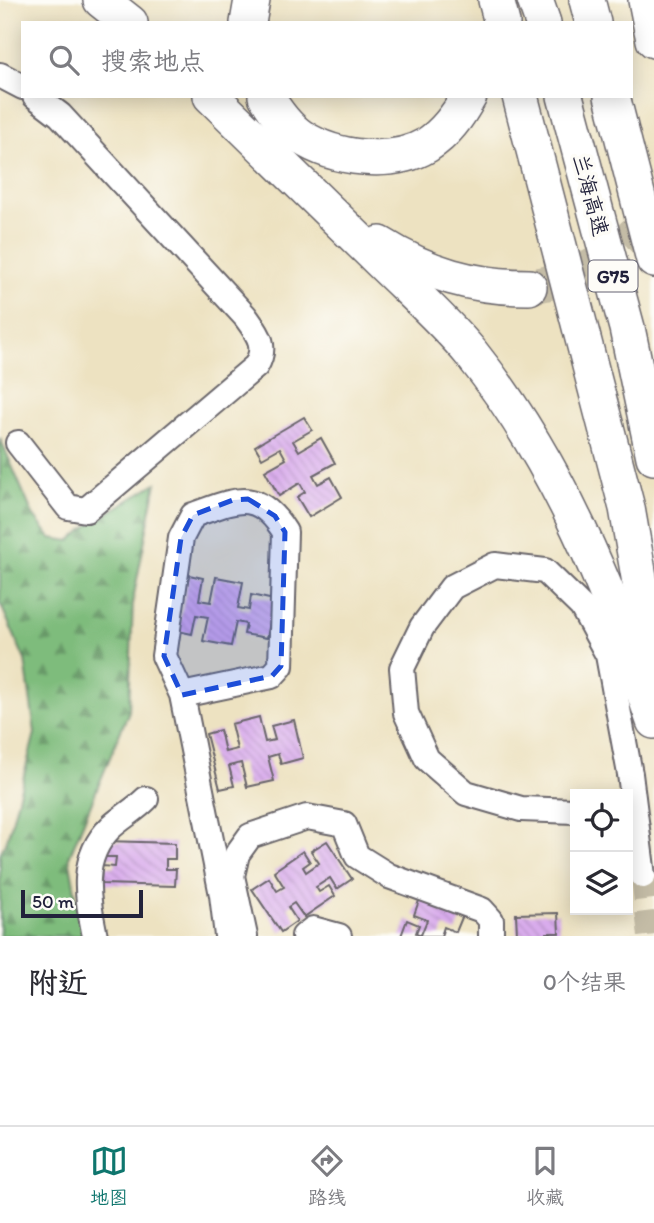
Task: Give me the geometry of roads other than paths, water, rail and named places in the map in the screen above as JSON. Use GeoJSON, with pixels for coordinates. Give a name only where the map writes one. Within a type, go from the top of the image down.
{"type":"FeatureCollection","features":[{"type":"Feature","properties":{"kind":"highway"},"geometry":{"type":"LineString","coordinates":[[101,0],[127,21]]}},
{"type":"Feature","properties":{"kind":"highway"},"geometry":{"type":"LineString","coordinates":[[248,21],[252,0]]}},
{"type":"Feature","properties":{"kind":"highway"},"geometry":{"type":"LineString","coordinates":[[485,0],[486,21]]}},
{"type":"Feature","properties":{"kind":"highway"},"geometry":{"type":"LineString","coordinates":[[496,0],[501,21]]}},
{"type":"Feature","properties":{"kind":"highway"},"geometry":{"type":"LineString","coordinates":[[536,0],[542,21]]}},
{"type":"Feature","properties":{"kind":"highway"},"geometry":{"type":"LineString","coordinates":[[587,0],[592,21]]}},
{"type":"Feature","properties":{"kind":"highway"},"geometry":{"type":"LineString","coordinates":[[646,0],[654,40]]}},
{"type":"Feature","properties":{"kind":"highway"},"geometry":{"type":"LineString","coordinates":[[213,98],[433,313],[470,352],[501,394],[542,460],[578,528],[627,640],[654,721]]}},
{"type":"Feature","properties":{"kind":"highway"},"geometry":{"type":"LineString","coordinates":[[267,98],[278,115],[301,137],[343,153],[377,157],[404,154],[425,146],[459,115],[468,98]]}},
{"type":"Feature","properties":{"kind":"highway"},"geometry":{"type":"LineString","coordinates":[[521,98],[628,508],[654,663]]}},
{"type":"Feature","properties":{"kind":"highway","name":"兰海高速"},"geometry":{"type":"LineString","coordinates":[[566,98],[627,328],[654,457]]}},
{"type":"Feature","properties":{"kind":"highway","name":"G75"},"geometry":{"type":"LineString","coordinates":[[613,98],[654,260]]}},
{"type":"Feature","properties":{"kind":"highway"},"geometry":{"type":"LineString","coordinates":[[261,146],[338,211],[405,260],[429,271],[474,285],[529,287]]}},
{"type":"Feature","properties":{"kind":"street"},"geometry":{"type":"LineString","coordinates":[[0,75],[21,86]]}},
{"type":"Feature","properties":{"kind":"street"},"geometry":{"type":"LineString","coordinates":[[18,443],[68,507],[86,510],[256,366],[262,355],[262,339],[245,316],[60,114],[38,98]]}},
{"type":"Feature","properties":{"kind":"street"},"geometry":{"type":"LineString","coordinates":[[182,695],[272,676],[281,666],[285,532],[275,516],[248,499],[233,500],[193,515],[181,538],[164,656],[182,695],[222,895],[227,936]]}},
{"type":"Feature","properties":{"kind":"street"},"geometry":{"type":"LineString","coordinates":[[570,811],[522,809],[466,793],[427,759],[406,713],[402,668],[422,627],[452,587],[495,565],[545,571],[582,607],[608,655],[632,789]]}},
{"type":"Feature","properties":{"kind":"street"},"geometry":{"type":"LineString","coordinates":[[633,798],[643,876]]}},
{"type":"Feature","properties":{"kind":"street"},"geometry":{"type":"LineString","coordinates":[[95,936],[86,867],[97,846],[112,827],[146,799]]}},
{"type":"Feature","properties":{"kind":"street"},"geometry":{"type":"LineString","coordinates":[[633,812],[654,813]]}},
{"type":"Feature","properties":{"kind":"street"},"geometry":{"type":"LineString","coordinates":[[245,936],[232,876],[237,854],[250,836],[307,817],[344,824],[357,856],[389,876],[482,910],[491,920],[491,936]]}},
{"type":"Feature","properties":{"kind":"street"},"geometry":{"type":"LineString","coordinates":[[304,936],[313,929],[339,936]]}},
{"type":"Feature","properties":{"kind":"tunnel"},"geometry":{"type":"LineString","coordinates":[[529,287],[567,277],[598,262],[627,241],[654,214]]}},
{"type":"Feature","properties":{"kind":"tunnel"},"geometry":{"type":"LineString","coordinates":[[643,876],[650,936]]}}]}
